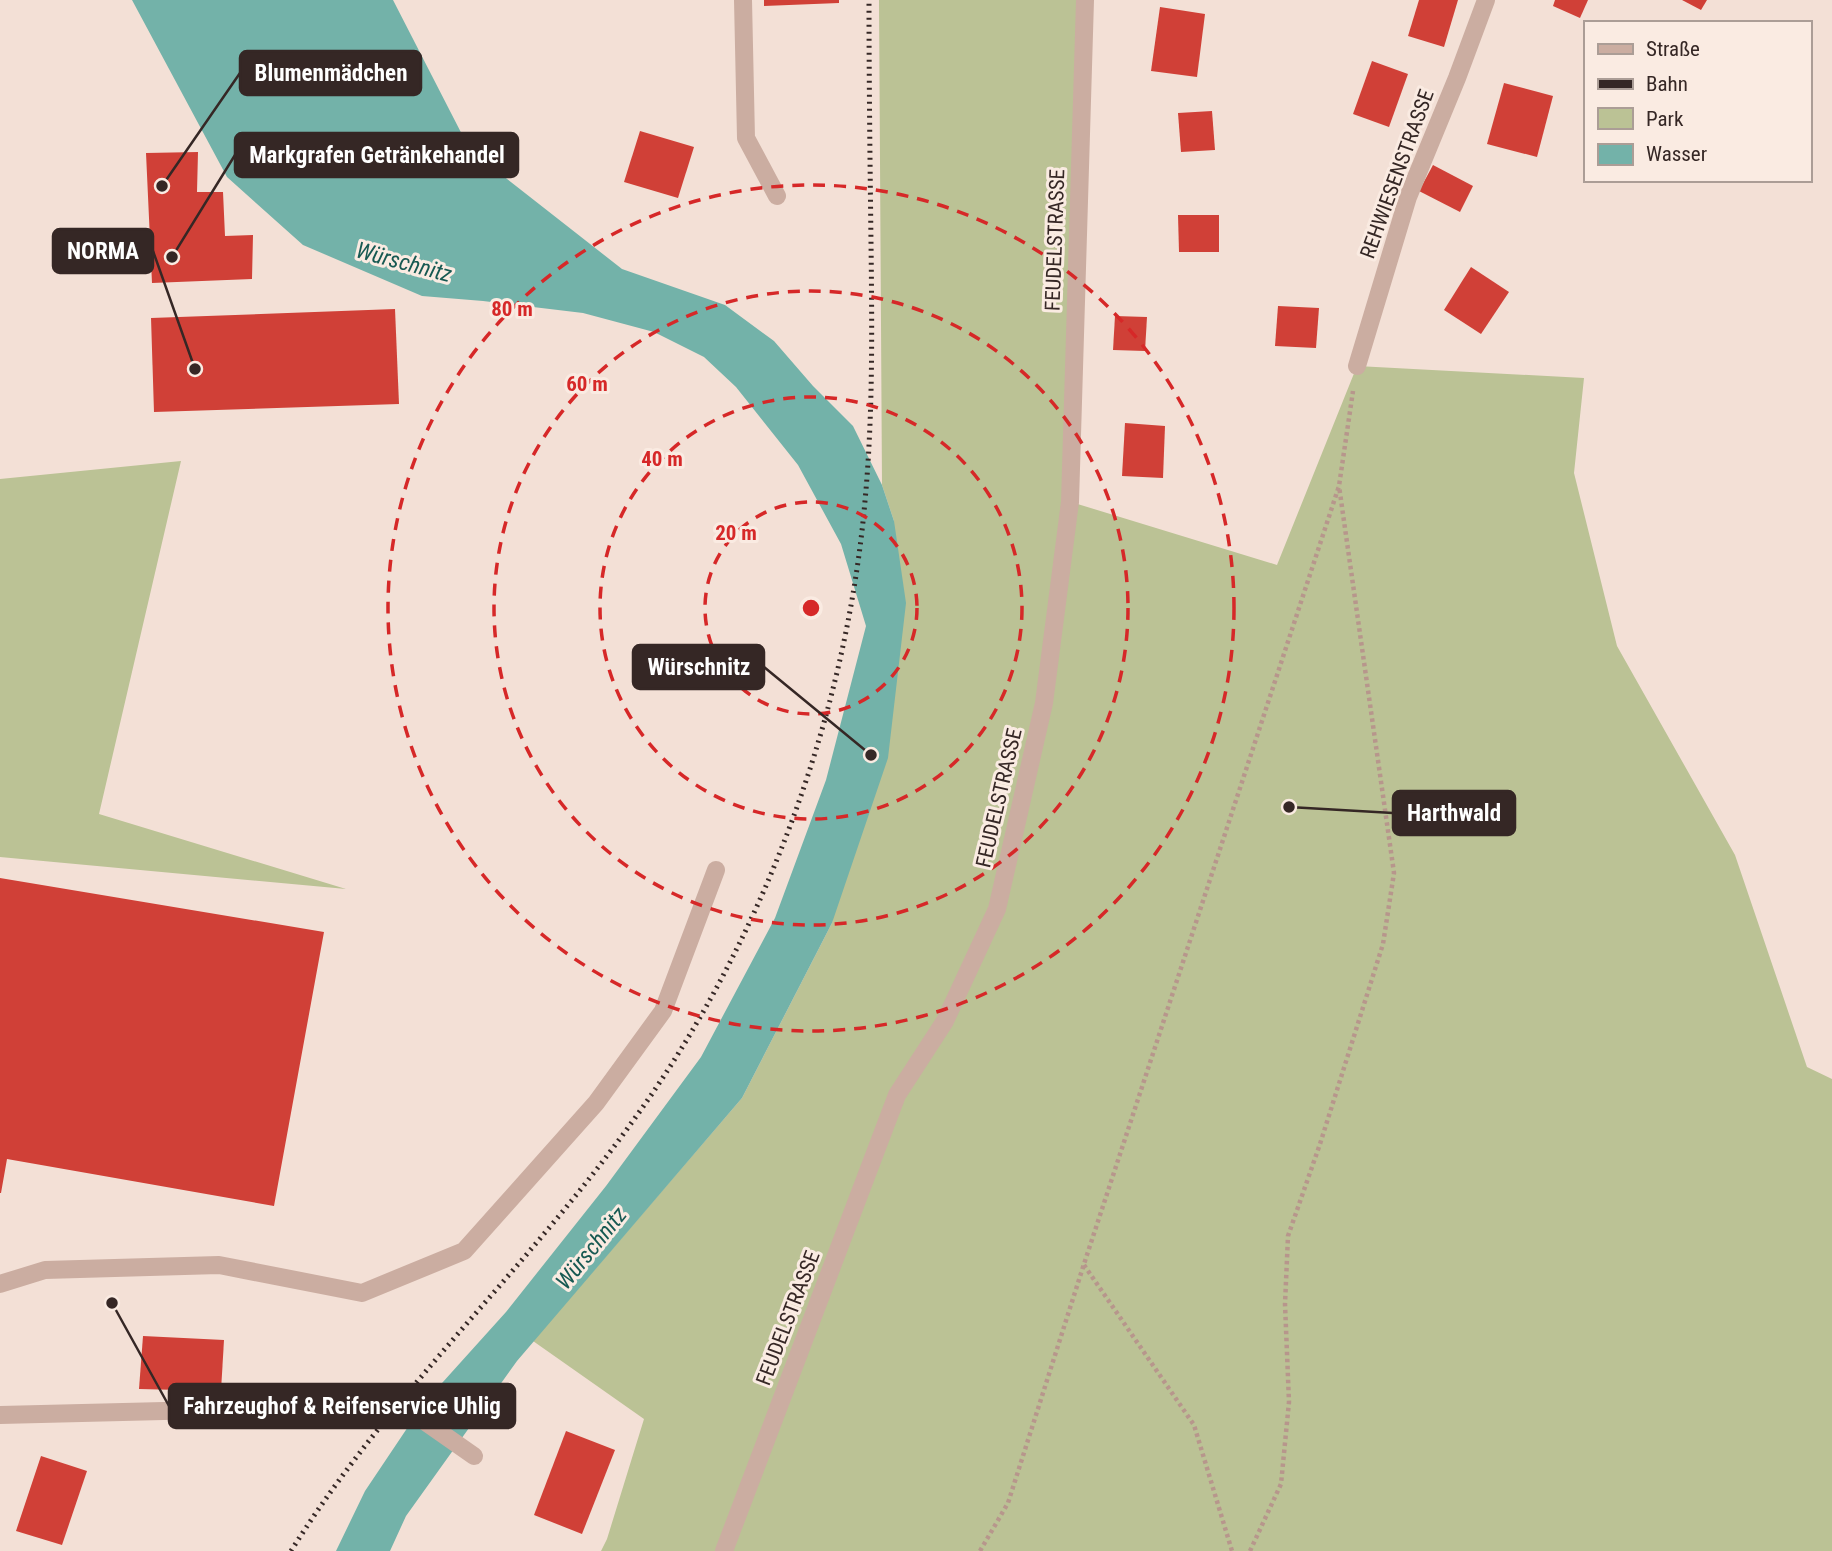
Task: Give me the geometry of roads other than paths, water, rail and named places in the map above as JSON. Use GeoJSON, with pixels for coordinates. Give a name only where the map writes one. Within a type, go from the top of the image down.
{"type":"FeatureCollection","features":[{"type":"Feature","properties":{"kind":"street"},"geometry":{"type":"LineString","coordinates":[[743,0],[746,138],[777,196]]}},
{"type":"Feature","properties":{"kind":"street","name":"FEUDELSTRASSE"},"geometry":{"type":"LineString","coordinates":[[724,1551],[897,1095],[945,1021],[997,909],[1044,703],[1070,502],[1085,0]]}},
{"type":"Feature","properties":{"kind":"street","name":"REHWIESENSTRASSE"},"geometry":{"type":"LineString","coordinates":[[1357,366],[1408,197],[1486,0]]}},
{"type":"Feature","properties":{"kind":"street"},"geometry":{"type":"LineString","coordinates":[[0,1284],[45,1270],[219,1265],[362,1293],[464,1251],[596,1103],[663,1011],[716,870]]}},
{"type":"Feature","properties":{"kind":"street"},"geometry":{"type":"LineString","coordinates":[[0,1415],[374,1406],[396,1408],[414,1414],[474,1456]]}},
{"type":"Feature","properties":{"kind":"water"},"geometry":{"type":"Polygon","coordinates":[[[132,0],[393,0],[470,150],[622,269],[725,305],[774,341],[853,426],[882,485],[894,521],[906,603],[888,758],[832,923],[742,1098],[517,1361],[406,1516],[390,1551],[336,1551],[365,1491],[424,1403],[506,1312],[606,1186],[701,1057],[775,918],[826,780],[866,626],[841,544],[798,465],[736,387],[704,357],[654,332],[583,313],[422,296],[303,245],[227,177],[132,0]]]}},
{"type":"Feature","properties":{"kind":"railway"},"geometry":{"type":"LineString","coordinates":[[291,1551],[371,1438],[550,1227],[635,1118],[681,1050],[722,978],[759,903],[790,825],[817,745],[839,664],[855,583],[865,501],[872,340],[869,0]]}},
{"type":"Feature","properties":{"kind":"place","name":"Blumenmädchen"},"geometry":{"type":"Point","coordinates":[162,186]}},
{"type":"Feature","properties":{"kind":"place","name":"Markgrafen Getränkehandel"},"geometry":{"type":"Point","coordinates":[172,257]}},
{"type":"Feature","properties":{"kind":"place","name":"NORMA"},"geometry":{"type":"Point","coordinates":[195,369]}},
{"type":"Feature","properties":{"kind":"place","name":"Würschnitz"},"geometry":{"type":"Point","coordinates":[871,755]}},
{"type":"Feature","properties":{"kind":"place","name":"Harthwald"},"geometry":{"type":"Point","coordinates":[1289,807]}},
{"type":"Feature","properties":{"kind":"place","name":"Fahrzeughof & Reifenservice Uhlig"},"geometry":{"type":"Point","coordinates":[112,1303]}}]}
